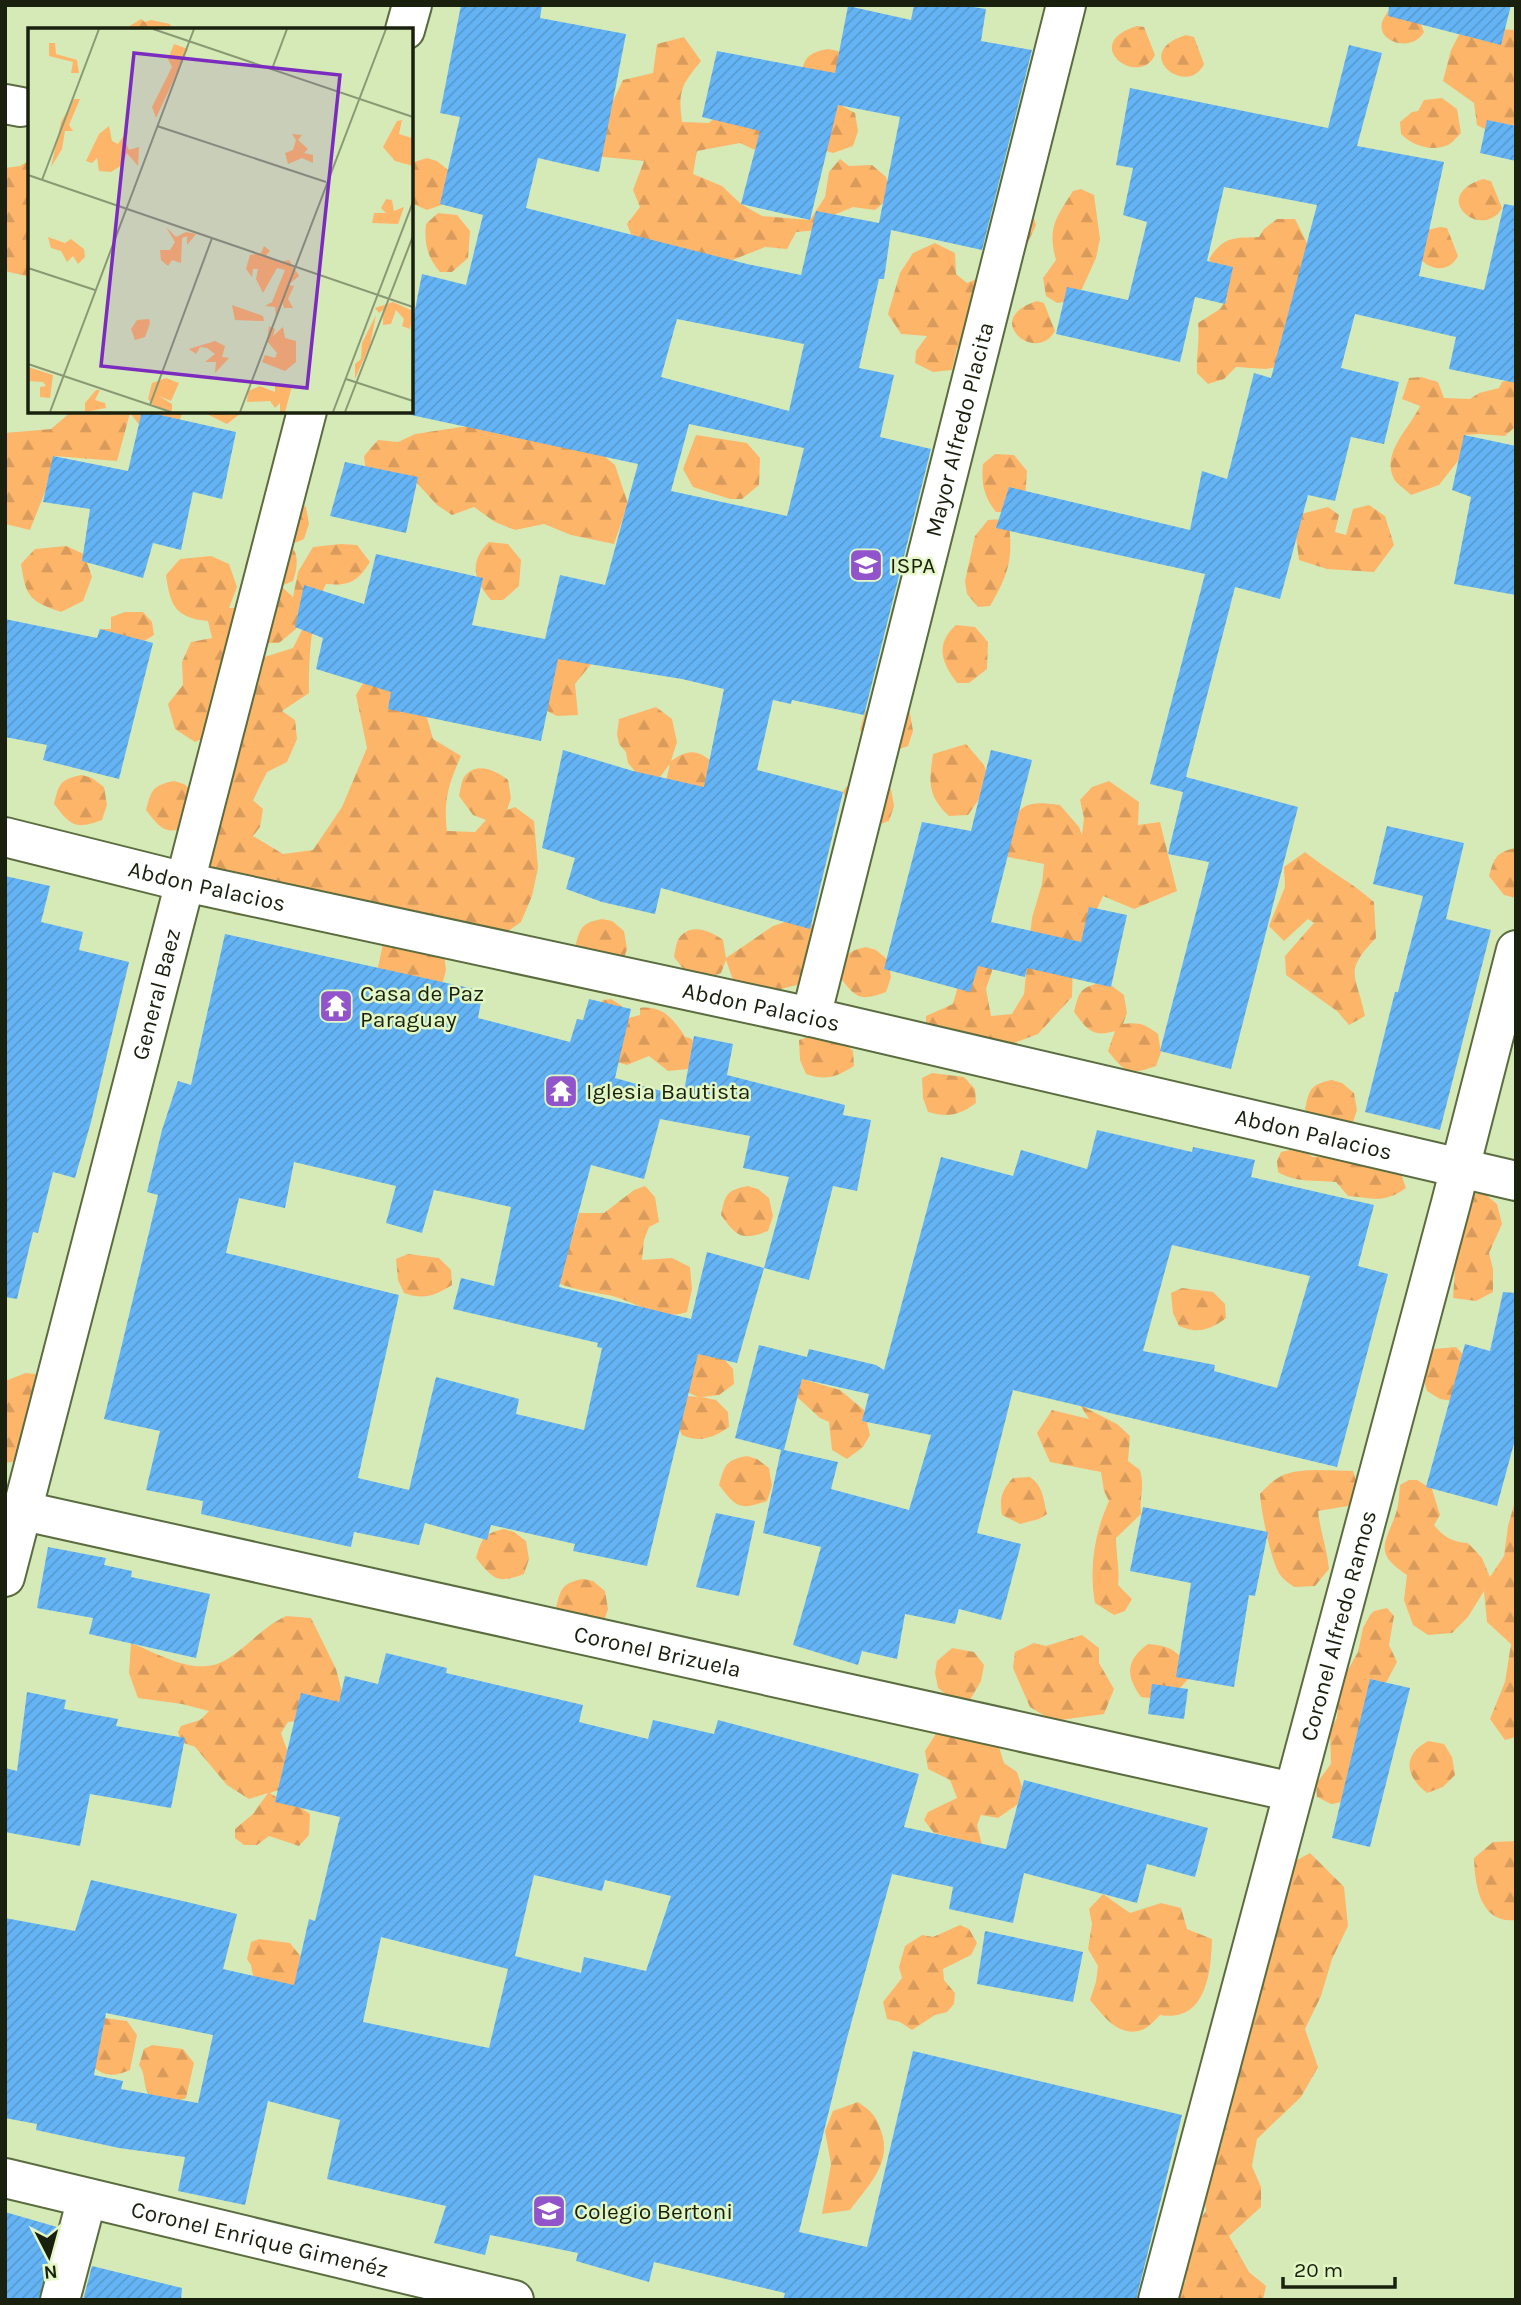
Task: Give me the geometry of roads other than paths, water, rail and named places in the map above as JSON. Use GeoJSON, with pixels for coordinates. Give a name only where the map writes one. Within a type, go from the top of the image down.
{"type":"FeatureCollection","features":[{"type":"Feature","properties":{"kind":"street"},"geometry":{"type":"LineString","coordinates":[[405,28],[411,5]]}},
{"type":"Feature","properties":{"kind":"street","name":"Mayor Alfredo Placita"},"geometry":{"type":"LineString","coordinates":[[811,1017],[1066,5]]}},
{"type":"Feature","properties":{"kind":"street","name":"General Baez"},"geometry":{"type":"LineString","coordinates":[[5,1577],[306,413]]}},
{"type":"Feature","properties":{"kind":"street","name":"Abdon Palacios"},"geometry":{"type":"LineString","coordinates":[[5,837],[185,881],[811,1017],[1516,1181]]}},
{"type":"Feature","properties":{"kind":"street","name":"Coronel Alfredo Ramos"},"geometry":{"type":"LineString","coordinates":[[1158,2300],[1516,950]]}},
{"type":"Feature","properties":{"kind":"street","name":"Coronel Brizuela"},"geometry":{"type":"LineString","coordinates":[[24,1511],[1293,1791]]}},
{"type":"Feature","properties":{"kind":"street","name":"Coronel Enrique Gimenéz"},"geometry":{"type":"LineString","coordinates":[[5,2178],[504,2299]]}},
{"type":"Feature","properties":{"kind":"street"},"geometry":{"type":"LineString","coordinates":[[60,2300],[87,2198]]}},
{"type":"Feature","properties":{"kind":"place","name":"ISPA"},"geometry":{"type":"Point","coordinates":[866,565]}},
{"type":"Feature","properties":{"kind":"place","name":"Casa de Paz Paraguay"},"geometry":{"type":"Point","coordinates":[336,1006]}},
{"type":"Feature","properties":{"kind":"place","name":"Iglesia Bautista"},"geometry":{"type":"Point","coordinates":[561,1091]}},
{"type":"Feature","properties":{"kind":"place","name":"Colegio Bertoni"},"geometry":{"type":"Point","coordinates":[549,2211]}}]}
